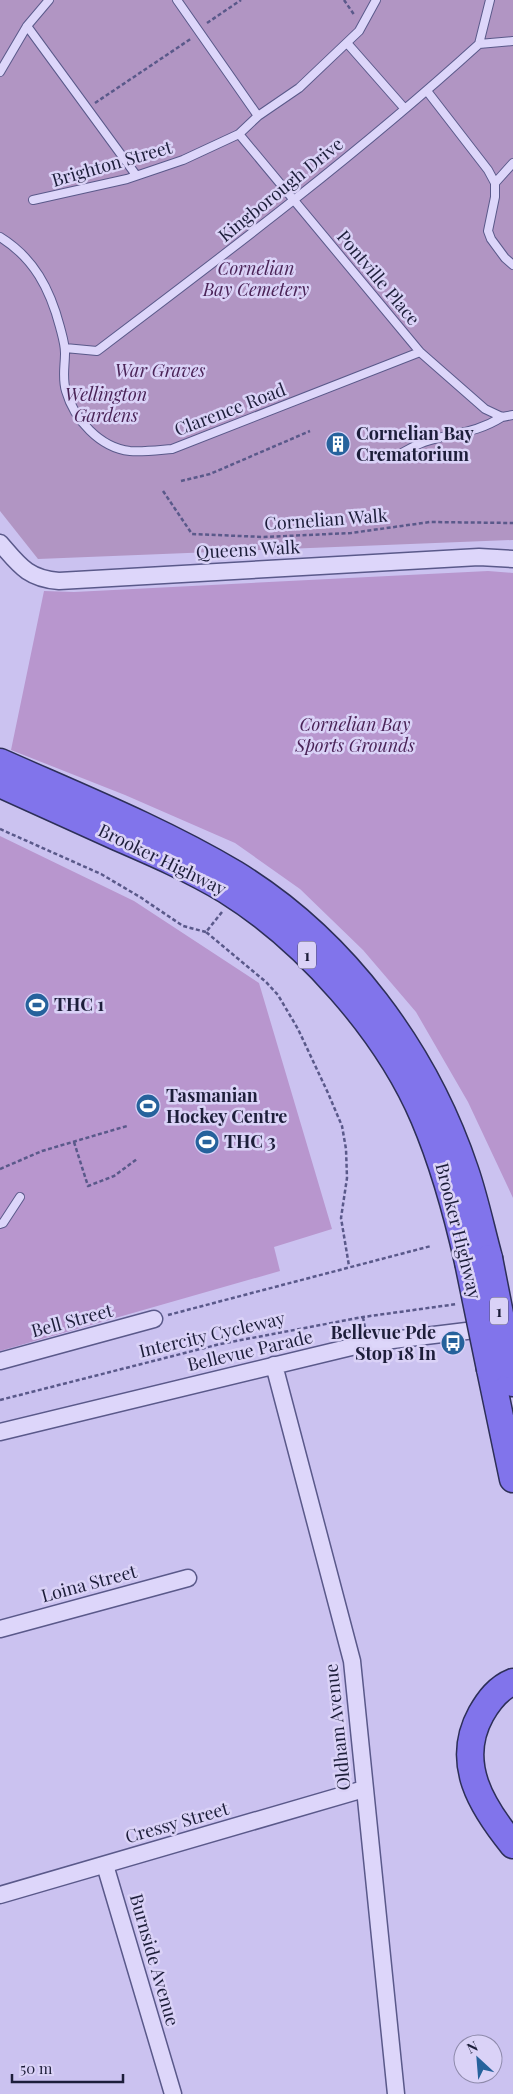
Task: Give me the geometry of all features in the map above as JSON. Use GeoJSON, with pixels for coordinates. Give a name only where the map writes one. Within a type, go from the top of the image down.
{"type":"FeatureCollection","features":[{"type":"Feature","properties":{"kind":"highway","name":"Brooker Highway"},"geometry":{"type":"LineString","coordinates":[[0,762],[161,834],[237,876],[282,907],[321,940],[353,975],[392,1024],[423,1074],[442,1111],[465,1170],[478,1260],[504,1372],[513,1479]]}},
{"type":"Feature","properties":{"kind":"highway","name":"Brooker Highway"},"geometry":{"type":"LineString","coordinates":[[0,784],[167,859],[227,891],[294,942],[336,983],[371,1026],[401,1072],[424,1117],[456,1209],[478,1260]]}},
{"type":"Feature","properties":{"kind":"highway"},"geometry":{"type":"LineString","coordinates":[[513,1682],[500,1689],[488,1703],[476,1725],[470,1751],[472,1776],[478,1796],[513,1845]]}},
{"type":"Feature","properties":{"kind":"highway"},"geometry":{"type":"LineString","coordinates":[[513,1688],[488,1723],[480,1754],[482,1778],[487,1790],[495,1803],[506,1812],[513,1814]]}},
{"type":"Feature","properties":{"kind":"street","name":"Queens Walk"},"geometry":{"type":"LineString","coordinates":[[0,543],[21,568],[30,574],[38,578],[59,581],[479,557],[513,559]]}},
{"type":"Feature","properties":{"kind":"street","name":"Bell Street"},"geometry":{"type":"LineString","coordinates":[[0,1361],[154,1319]]}},
{"type":"Feature","properties":{"kind":"street","name":"Bellevue Parade"},"geometry":{"type":"LineString","coordinates":[[0,1432],[274,1365],[388,1340],[513,1325]]}},
{"type":"Feature","properties":{"kind":"street","name":"Oldham Avenue"},"geometry":{"type":"LineString","coordinates":[[274,1365],[352,1661],[396,2094]]}},
{"type":"Feature","properties":{"kind":"street","name":"Loina Street"},"geometry":{"type":"LineString","coordinates":[[0,1629],[188,1578]]}},
{"type":"Feature","properties":{"kind":"street","name":"Cressy Street"},"geometry":{"type":"LineString","coordinates":[[0,1895],[364,1789]]}},
{"type":"Feature","properties":{"kind":"street","name":"Burnside Avenue"},"geometry":{"type":"LineString","coordinates":[[105,1865],[173,2094]]}},
{"type":"Feature","properties":{"kind":"lane"},"geometry":{"type":"LineString","coordinates":[[0,72],[27,26],[49,0]]}},
{"type":"Feature","properties":{"kind":"lane"},"geometry":{"type":"LineString","coordinates":[[177,0],[258,116]]}},
{"type":"Feature","properties":{"kind":"lane","name":"Brighton Street"},"geometry":{"type":"LineString","coordinates":[[33,200],[136,176],[183,160],[239,134],[258,116],[299,88],[347,43],[362,27],[376,0]]}},
{"type":"Feature","properties":{"kind":"lane"},"geometry":{"type":"LineString","coordinates":[[490,0],[479,44],[513,41]]}},
{"type":"Feature","properties":{"kind":"lane"},"geometry":{"type":"LineString","coordinates":[[27,26],[136,176]]}},
{"type":"Feature","properties":{"kind":"lane"},"geometry":{"type":"LineString","coordinates":[[347,43],[405,109]]}},
{"type":"Feature","properties":{"kind":"lane","name":"Kingborough Drive"},"geometry":{"type":"LineString","coordinates":[[65,348],[97,351],[294,201],[427,91],[479,44]]}},
{"type":"Feature","properties":{"kind":"lane"},"geometry":{"type":"LineString","coordinates":[[427,91],[488,170],[495,183],[495,197],[488,231],[491,240],[504,258],[513,265]]}},
{"type":"Feature","properties":{"kind":"lane","name":"Pontville Place"},"geometry":{"type":"LineString","coordinates":[[239,134],[420,352],[485,409],[502,417]]}},
{"type":"Feature","properties":{"kind":"lane"},"geometry":{"type":"LineString","coordinates":[[495,183],[513,163]]}},
{"type":"Feature","properties":{"kind":"lane","name":"Clarence Road"},"geometry":{"type":"LineString","coordinates":[[0,237],[12,244],[31,262],[45,284],[56,310],[65,348],[63,372],[66,391],[76,413],[92,433],[111,445],[129,451],[172,449],[420,352]]}},
{"type":"Feature","properties":{"kind":"lane"},"geometry":{"type":"LineString","coordinates":[[392,458],[424,442],[468,433],[489,425],[502,417],[513,415]]}},
{"type":"Feature","properties":{"kind":"lane"},"geometry":{"type":"LineString","coordinates":[[0,1224],[3,1223],[20,1197]]}},
{"type":"Feature","properties":{"kind":"path"},"geometry":{"type":"LineString","coordinates":[[88,108],[241,0]]}},
{"type":"Feature","properties":{"kind":"path"},"geometry":{"type":"LineString","coordinates":[[344,0],[362,27]]}},
{"type":"Feature","properties":{"kind":"path"},"geometry":{"type":"LineString","coordinates":[[181,481],[210,474],[310,431]]}},
{"type":"Feature","properties":{"kind":"path","name":"Cornelian Walk"},"geometry":{"type":"LineString","coordinates":[[163,492],[192,534],[264,537],[351,533],[430,522],[513,523]]}},
{"type":"Feature","properties":{"kind":"path"},"geometry":{"type":"LineString","coordinates":[[0,829],[101,874],[183,926],[206,932],[266,982],[278,995],[298,1029],[342,1126],[346,1149],[347,1178],[341,1218],[349,1266]]}},
{"type":"Feature","properties":{"kind":"path"},"geometry":{"type":"LineString","coordinates":[[206,932],[223,911]]}},
{"type":"Feature","properties":{"kind":"path"},"geometry":{"type":"LineString","coordinates":[[0,1169],[42,1151],[127,1126]]}},
{"type":"Feature","properties":{"kind":"path"},"geometry":{"type":"LineString","coordinates":[[74,1142],[88,1186],[114,1176],[137,1159]]}},
{"type":"Feature","properties":{"kind":"path"},"geometry":{"type":"LineString","coordinates":[[154,1319],[349,1266],[431,1246]]}},
{"type":"Feature","properties":{"kind":"path","name":"Intercity Cycleway"},"geometry":{"type":"LineString","coordinates":[[0,1400],[220,1344],[363,1317],[461,1303]]}},
{"type":"Feature","properties":{"kind":"green space","name":"Cornelian Bay Cemetery"},"geometry":{"type":"Polygon","coordinates":[[[0,0],[513,0],[513,540],[38,559],[0,511],[0,0]]]}},
{"type":"Feature","properties":{"kind":"green space","name":"Cornelian Bay Sports Grounds"},"geometry":{"type":"Polygon","coordinates":[[[488,571],[513,573],[513,1198],[468,1102],[416,1012],[363,950],[300,889],[235,843],[125,795],[11,750],[44,591],[74,592],[488,571]]]}},
{"type":"Feature","properties":{"kind":"green space","name":"Tasmanian Hockey Centre"},"geometry":{"type":"Polygon","coordinates":[[[0,836],[134,901],[259,983],[332,1229],[274,1247],[280,1271],[0,1351],[0,836]]]}},
{"type":"Feature","properties":{"kind":"place","name":"Cornelian Bay Crematorium"},"geometry":{"type":"Point","coordinates":[338,444]}},
{"type":"Feature","properties":{"kind":"place","name":"THC 1"},"geometry":{"type":"Point","coordinates":[37,1005]}},
{"type":"Feature","properties":{"kind":"place","name":"Tasmanian Hockey Centre"},"geometry":{"type":"Point","coordinates":[148,1106]}},
{"type":"Feature","properties":{"kind":"place","name":"THC 3"},"geometry":{"type":"Point","coordinates":[207,1142]}},
{"type":"Feature","properties":{"kind":"place","name":"Bellevue Pde Stop 18 In"},"geometry":{"type":"Point","coordinates":[453,1343]}},
{"type":"Feature","properties":{"kind":"park label","name":"War Graves"},"geometry":{"type":"Point","coordinates":[160,371]}},
{"type":"Feature","properties":{"kind":"park label","name":"Wellington Gardens"},"geometry":{"type":"Point","coordinates":[106,405]}}]}
